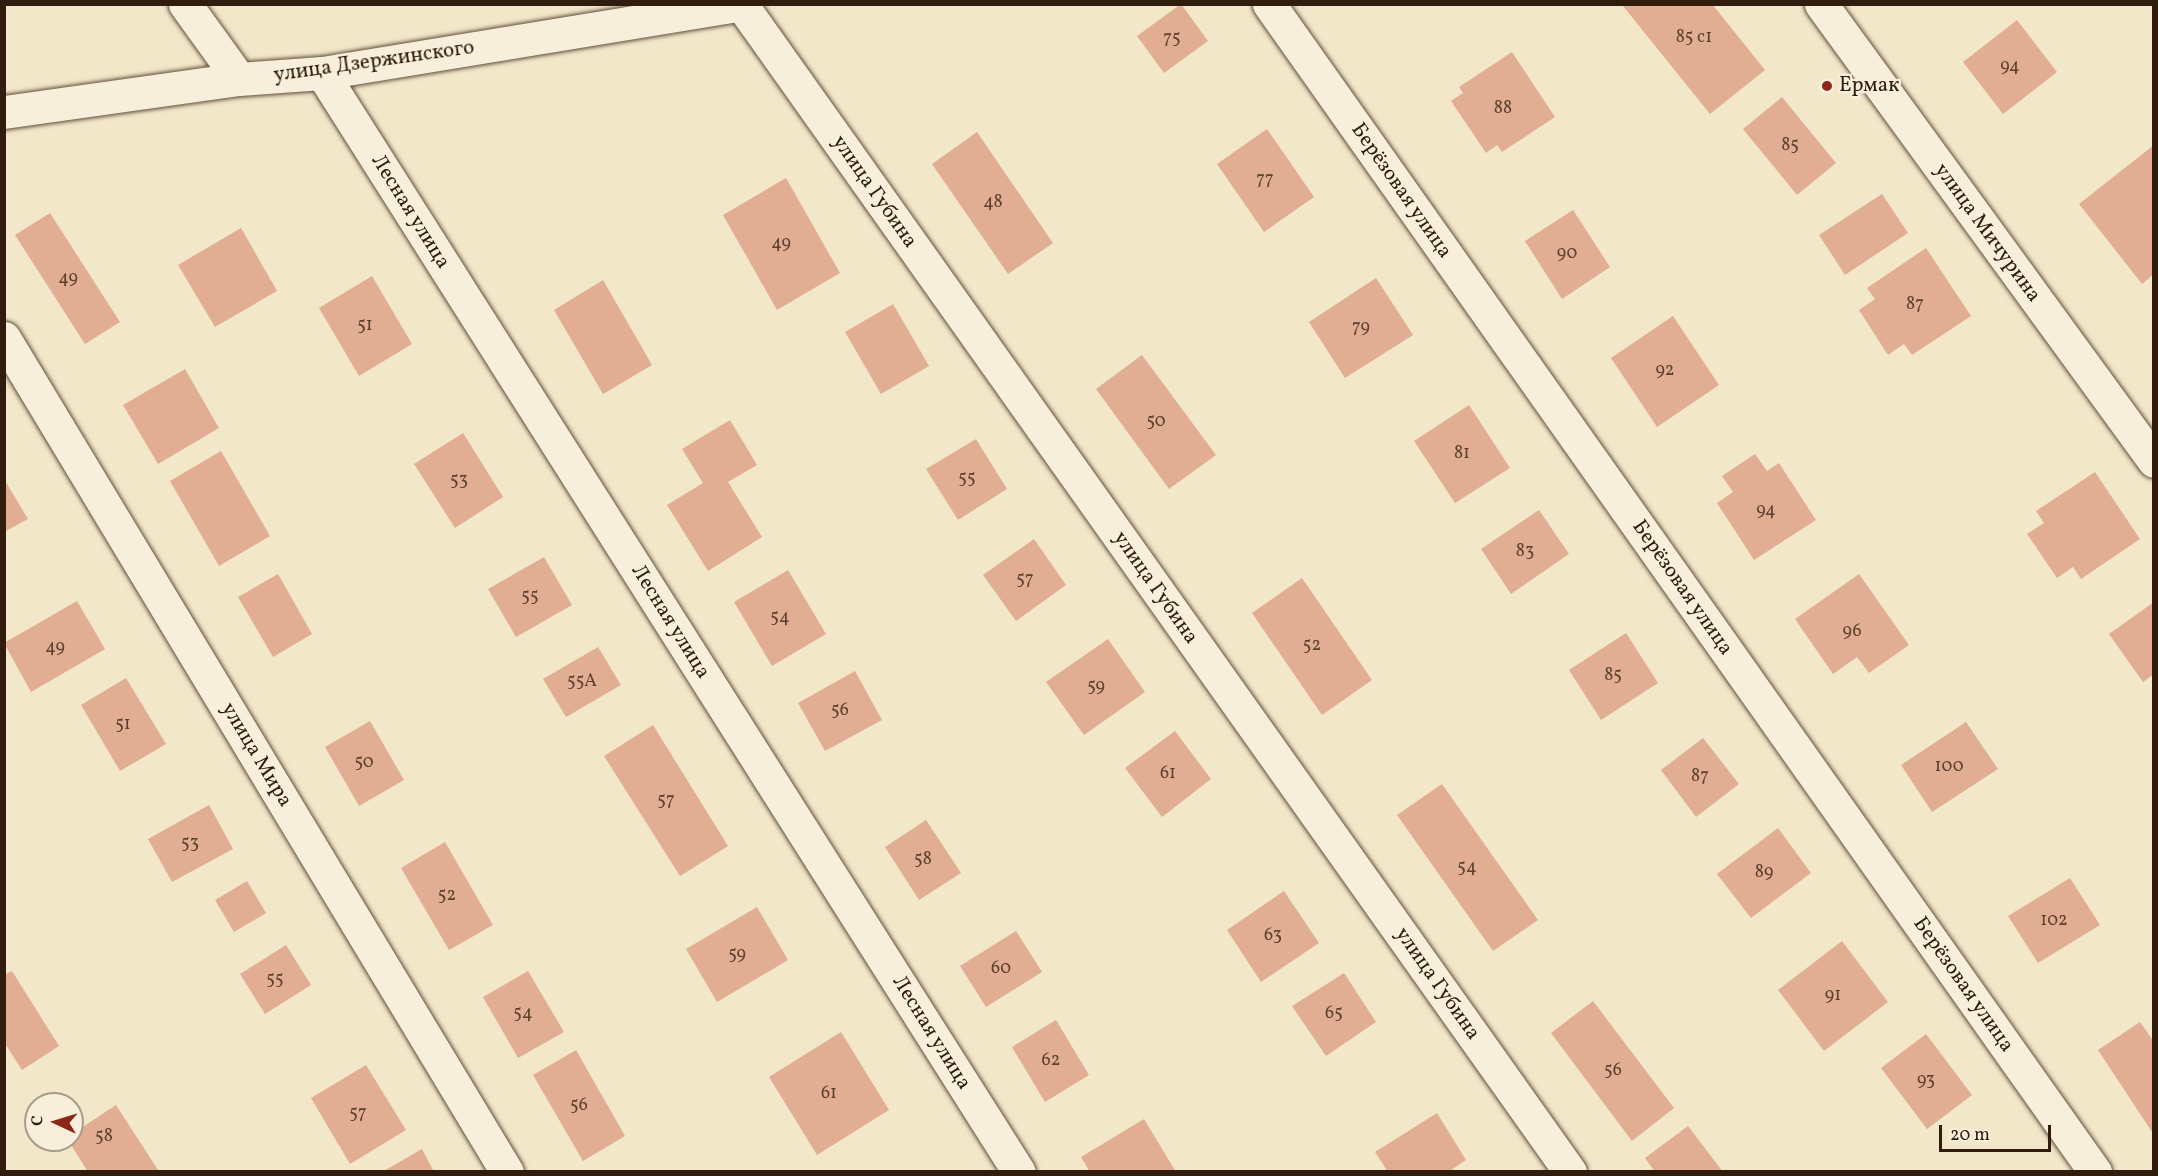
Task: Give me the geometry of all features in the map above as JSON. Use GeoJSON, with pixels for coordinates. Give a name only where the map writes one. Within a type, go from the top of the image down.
{"type":"FeatureCollection","features":[{"type":"Feature","properties":{"kind":"street"},"geometry":{"type":"LineString","coordinates":[[185,4],[239,79]]}},
{"type":"Feature","properties":{"kind":"street","name":"улица Дзержинского"},"geometry":{"type":"LineString","coordinates":[[4,112],[239,79],[322,73],[741,4]]}},
{"type":"Feature","properties":{"kind":"street","name":"улица Губина"},"geometry":{"type":"LineString","coordinates":[[741,4],[1569,1172]]}},
{"type":"Feature","properties":{"kind":"street","name":"Берёзовая улица"},"geometry":{"type":"LineString","coordinates":[[1269,4],[2095,1172]]}},
{"type":"Feature","properties":{"kind":"street","name":"улица Мичурина"},"geometry":{"type":"LineString","coordinates":[[1821,4],[2154,461]]}},
{"type":"Feature","properties":{"kind":"street","name":"Лесная улица"},"geometry":{"type":"LineString","coordinates":[[322,73],[1019,1172]]}},
{"type":"Feature","properties":{"kind":"street","name":"улица Мира"},"geometry":{"type":"LineString","coordinates":[[4,338],[507,1172]]}},
{"type":"Feature","properties":{"kind":"building"},"geometry":{"type":"Polygon","coordinates":[[[1181,4],[1208,41],[1164,73],[1137,36],[1181,4]]]}},
{"type":"Feature","properties":{"kind":"building"},"geometry":{"type":"Polygon","coordinates":[[[1625,4],[1712,4],[1765,70],[1710,114],[1623,6],[1625,4]]]}},
{"type":"Feature","properties":{"kind":"building"},"geometry":{"type":"Polygon","coordinates":[[[2017,20],[2057,72],[2003,114],[1963,62],[2017,20]]]}},
{"type":"Feature","properties":{"kind":"building"},"geometry":{"type":"Polygon","coordinates":[[[1512,52],[1555,117],[1502,152],[1497,145],[1486,153],[1451,101],[1463,93],[1459,87],[1512,52]]]}},
{"type":"Feature","properties":{"kind":"building"},"geometry":{"type":"Polygon","coordinates":[[[1782,97],[1836,163],[1797,195],[1743,129],[1782,97]]]}},
{"type":"Feature","properties":{"kind":"building"},"geometry":{"type":"Polygon","coordinates":[[[1267,129],[1314,197],[1264,232],[1217,164],[1267,129]]]}},
{"type":"Feature","properties":{"kind":"building"},"geometry":{"type":"Polygon","coordinates":[[[977,132],[1053,243],[1008,274],[932,164],[977,132]]]}},
{"type":"Feature","properties":{"kind":"building"},"geometry":{"type":"Polygon","coordinates":[[[2154,145],[2154,274],[2142,284],[2079,204],[2154,145]]]}},
{"type":"Feature","properties":{"kind":"building"},"geometry":{"type":"Polygon","coordinates":[[[786,178],[840,273],[777,310],[723,215],[786,178]]]}},
{"type":"Feature","properties":{"kind":"building"},"geometry":{"type":"Polygon","coordinates":[[[1882,194],[1908,233],[1845,275],[1819,235],[1882,194]]]}},
{"type":"Feature","properties":{"kind":"building"},"geometry":{"type":"Polygon","coordinates":[[[1573,210],[1610,267],[1562,299],[1525,241],[1573,210]]]}},
{"type":"Feature","properties":{"kind":"building"},"geometry":{"type":"Polygon","coordinates":[[[50,213],[120,322],[85,344],[15,235],[50,213]]]}},
{"type":"Feature","properties":{"kind":"building"},"geometry":{"type":"Polygon","coordinates":[[[241,228],[277,291],[215,327],[178,265],[241,228]]]}},
{"type":"Feature","properties":{"kind":"building"},"geometry":{"type":"Polygon","coordinates":[[[1926,248],[1971,316],[1912,355],[1904,344],[1888,355],[1859,310],[1875,299],[1867,288],[1926,248]]]}},
{"type":"Feature","properties":{"kind":"building"},"geometry":{"type":"Polygon","coordinates":[[[372,276],[412,344],[359,376],[319,308],[372,276]]]}},
{"type":"Feature","properties":{"kind":"building"},"geometry":{"type":"Polygon","coordinates":[[[1376,278],[1413,335],[1345,378],[1309,322],[1376,278]]]}},
{"type":"Feature","properties":{"kind":"building"},"geometry":{"type":"Polygon","coordinates":[[[603,280],[652,365],[603,394],[554,310],[603,280]]]}},
{"type":"Feature","properties":{"kind":"building"},"geometry":{"type":"Polygon","coordinates":[[[893,304],[929,366],[881,394],[845,332],[893,304]]]}},
{"type":"Feature","properties":{"kind":"building"},"geometry":{"type":"Polygon","coordinates":[[[1673,316],[1719,385],[1657,427],[1611,358],[1673,316]]]}},
{"type":"Feature","properties":{"kind":"building"},"geometry":{"type":"Polygon","coordinates":[[[1142,355],[1216,455],[1169,489],[1096,389],[1142,355]]]}},
{"type":"Feature","properties":{"kind":"building"},"geometry":{"type":"Polygon","coordinates":[[[185,369],[219,428],[158,464],[123,405],[185,369]]]}},
{"type":"Feature","properties":{"kind":"building"},"geometry":{"type":"Polygon","coordinates":[[[1469,405],[1510,468],[1455,503],[1414,441],[1469,405]]]}},
{"type":"Feature","properties":{"kind":"building"},"geometry":{"type":"Polygon","coordinates":[[[730,420],[757,465],[728,482],[762,537],[708,571],[667,505],[703,483],[682,449],[730,420]]]}},
{"type":"Feature","properties":{"kind":"building"},"geometry":{"type":"Polygon","coordinates":[[[463,433],[503,497],[455,528],[414,464],[463,433]]]}},
{"type":"Feature","properties":{"kind":"building"},"geometry":{"type":"Polygon","coordinates":[[[976,439],[1007,489],[958,520],[926,469],[976,439]]]}},
{"type":"Feature","properties":{"kind":"building"},"geometry":{"type":"Polygon","coordinates":[[[221,451],[270,536],[219,566],[170,481],[221,451]]]}},
{"type":"Feature","properties":{"kind":"building"},"geometry":{"type":"Polygon","coordinates":[[[1755,454],[1767,471],[1779,463],[1816,520],[1754,560],[1717,503],[1733,492],[1722,476],[1755,454]]]}},
{"type":"Feature","properties":{"kind":"building"},"geometry":{"type":"Polygon","coordinates":[[[2095,472],[2140,539],[2081,579],[2073,567],[2057,578],[2027,534],[2044,523],[2036,511],[2095,472]]]}},
{"type":"Feature","properties":{"kind":"building"},"geometry":{"type":"Polygon","coordinates":[[[4,479],[28,519],[4,532],[4,479]]]}},
{"type":"Feature","properties":{"kind":"building"},"geometry":{"type":"Polygon","coordinates":[[[1539,510],[1569,554],[1511,594],[1481,549],[1539,510]]]}},
{"type":"Feature","properties":{"kind":"building"},"geometry":{"type":"Polygon","coordinates":[[[1034,539],[1066,585],[1016,621],[983,575],[1034,539]]]}},
{"type":"Feature","properties":{"kind":"building"},"geometry":{"type":"Polygon","coordinates":[[[544,557],[572,605],[516,637],[488,589],[544,557]]]}},
{"type":"Feature","properties":{"kind":"building"},"geometry":{"type":"Polygon","coordinates":[[[788,570],[826,634],[772,666],[734,602],[788,570]]]}},
{"type":"Feature","properties":{"kind":"building"},"geometry":{"type":"Polygon","coordinates":[[[278,574],[312,634],[273,657],[238,597],[278,574]]]}},
{"type":"Feature","properties":{"kind":"building"},"geometry":{"type":"Polygon","coordinates":[[[1859,574],[1909,645],[1869,673],[1857,657],[1833,674],[1795,619],[1859,574]]]}},
{"type":"Feature","properties":{"kind":"building"},"geometry":{"type":"Polygon","coordinates":[[[1302,578],[1372,680],[1322,715],[1252,613],[1302,578]]]}},
{"type":"Feature","properties":{"kind":"building"},"geometry":{"type":"Polygon","coordinates":[[[77,601],[105,649],[31,692],[4,643],[77,601]]]}},
{"type":"Feature","properties":{"kind":"building"},"geometry":{"type":"Polygon","coordinates":[[[2154,602],[2154,674],[2143,682],[2109,634],[2154,602]]]}},
{"type":"Feature","properties":{"kind":"building"},"geometry":{"type":"Polygon","coordinates":[[[1626,633],[1658,683],[1601,720],[1569,670],[1626,633]]]}},
{"type":"Feature","properties":{"kind":"building"},"geometry":{"type":"Polygon","coordinates":[[[1108,639],[1145,692],[1084,735],[1046,682],[1108,639]]]}},
{"type":"Feature","properties":{"kind":"building"},"geometry":{"type":"Polygon","coordinates":[[[598,647],[621,685],[566,717],[543,679],[598,647]]]}},
{"type":"Feature","properties":{"kind":"building"},"geometry":{"type":"Polygon","coordinates":[[[855,671],[882,720],[825,751],[798,703],[855,671]]]}},
{"type":"Feature","properties":{"kind":"building"},"geometry":{"type":"Polygon","coordinates":[[[126,678],[166,744],[120,771],[81,705],[126,678]]]}},
{"type":"Feature","properties":{"kind":"building"},"geometry":{"type":"Polygon","coordinates":[[[370,721],[404,780],[359,806],[325,747],[370,721]]]}},
{"type":"Feature","properties":{"kind":"building"},"geometry":{"type":"Polygon","coordinates":[[[1966,722],[1998,769],[1932,812],[1901,765],[1966,722]]]}},
{"type":"Feature","properties":{"kind":"building"},"geometry":{"type":"Polygon","coordinates":[[[653,725],[728,846],[680,876],[604,756],[653,725]]]}},
{"type":"Feature","properties":{"kind":"building"},"geometry":{"type":"Polygon","coordinates":[[[1175,731],[1211,779],[1162,817],[1125,768],[1175,731]]]}},
{"type":"Feature","properties":{"kind":"building"},"geometry":{"type":"Polygon","coordinates":[[[1703,738],[1739,784],[1696,817],[1661,770],[1703,738]]]}},
{"type":"Feature","properties":{"kind":"building"},"geometry":{"type":"Polygon","coordinates":[[[1442,784],[1538,920],[1493,951],[1397,815],[1442,784]]]}},
{"type":"Feature","properties":{"kind":"building"},"geometry":{"type":"Polygon","coordinates":[[[209,805],[233,849],[172,882],[148,839],[209,805]]]}},
{"type":"Feature","properties":{"kind":"building"},"geometry":{"type":"Polygon","coordinates":[[[926,820],[961,873],[919,900],[885,847],[926,820]]]}},
{"type":"Feature","properties":{"kind":"building"},"geometry":{"type":"Polygon","coordinates":[[[1778,828],[1811,873],[1751,918],[1717,874],[1778,828]]]}},
{"type":"Feature","properties":{"kind":"building"},"geometry":{"type":"Polygon","coordinates":[[[445,842],[493,925],[449,950],[401,868],[445,842]]]}},
{"type":"Feature","properties":{"kind":"building"},"geometry":{"type":"Polygon","coordinates":[[[2070,878],[2100,925],[2038,963],[2008,916],[2070,878]]]}},
{"type":"Feature","properties":{"kind":"building"},"geometry":{"type":"Polygon","coordinates":[[[247,881],[266,913],[234,932],[215,900],[247,881]]]}},
{"type":"Feature","properties":{"kind":"building"},"geometry":{"type":"Polygon","coordinates":[[[1284,891],[1319,943],[1261,982],[1227,930],[1284,891]]]}},
{"type":"Feature","properties":{"kind":"building"},"geometry":{"type":"Polygon","coordinates":[[[757,907],[788,960],[717,1002],[686,949],[757,907]]]}},
{"type":"Feature","properties":{"kind":"building"},"geometry":{"type":"Polygon","coordinates":[[[1016,931],[1042,972],[986,1007],[960,966],[1016,931]]]}},
{"type":"Feature","properties":{"kind":"building"},"geometry":{"type":"Polygon","coordinates":[[[1842,941],[1888,1002],[1824,1051],[1778,990],[1842,941]]]}},
{"type":"Feature","properties":{"kind":"building"},"geometry":{"type":"Polygon","coordinates":[[[286,945],[311,985],[265,1014],[240,974],[286,945]]]}},
{"type":"Feature","properties":{"kind":"building"},"geometry":{"type":"Polygon","coordinates":[[[12,971],[59,1046],[22,1070],[4,1042],[4,975],[12,971]]]}},
{"type":"Feature","properties":{"kind":"building"},"geometry":{"type":"Polygon","coordinates":[[[528,971],[564,1032],[518,1058],[483,997],[528,971]]]}},
{"type":"Feature","properties":{"kind":"building"},"geometry":{"type":"Polygon","coordinates":[[[1344,973],[1376,1022],[1326,1056],[1292,1006],[1344,973]]]}},
{"type":"Feature","properties":{"kind":"building"},"geometry":{"type":"Polygon","coordinates":[[[1593,1001],[1674,1108],[1632,1141],[1551,1033],[1593,1001]]]}},
{"type":"Feature","properties":{"kind":"building"},"geometry":{"type":"Polygon","coordinates":[[[1056,1020],[1089,1075],[1045,1102],[1012,1047],[1056,1020]]]}},
{"type":"Feature","properties":{"kind":"building"},"geometry":{"type":"Polygon","coordinates":[[[2140,1022],[2154,1042],[2154,1135],[2098,1050],[2140,1022]]]}},
{"type":"Feature","properties":{"kind":"building"},"geometry":{"type":"Polygon","coordinates":[[[841,1032],[889,1110],[817,1155],[769,1077],[841,1032]]]}},
{"type":"Feature","properties":{"kind":"building"},"geometry":{"type":"Polygon","coordinates":[[[1926,1034],[1972,1095],[1927,1129],[1881,1068],[1926,1034]]]}},
{"type":"Feature","properties":{"kind":"building"},"geometry":{"type":"Polygon","coordinates":[[[576,1050],[625,1136],[583,1161],[533,1075],[576,1050]]]}},
{"type":"Feature","properties":{"kind":"building"},"geometry":{"type":"Polygon","coordinates":[[[366,1065],[406,1130],[350,1164],[311,1098],[366,1065]]]}},
{"type":"Feature","properties":{"kind":"building"},"geometry":{"type":"Polygon","coordinates":[[[116,1105],[158,1170],[155,1172],[88,1172],[76,1152],[84,1152],[84,1126],[116,1105]]]}},
{"type":"Feature","properties":{"kind":"building"},"geometry":{"type":"Polygon","coordinates":[[[1437,1113],[1466,1160],[1448,1172],[1388,1172],[1375,1152],[1437,1113]]]}},
{"type":"Feature","properties":{"kind":"building"},"geometry":{"type":"Polygon","coordinates":[[[1144,1119],[1176,1172],[1090,1172],[1081,1157],[1144,1119]]]}},
{"type":"Feature","properties":{"kind":"building"},"geometry":{"type":"Polygon","coordinates":[[[1688,1126],[1723,1172],[1655,1172],[1645,1158],[1688,1126]]]}},
{"type":"Feature","properties":{"kind":"building"},"geometry":{"type":"Polygon","coordinates":[[[422,1149],[434,1172],[382,1172],[422,1149]]]}},
{"type":"Feature","properties":{"kind":"place","name":"Ермак"},"geometry":{"type":"Point","coordinates":[1827,86]}}]}
